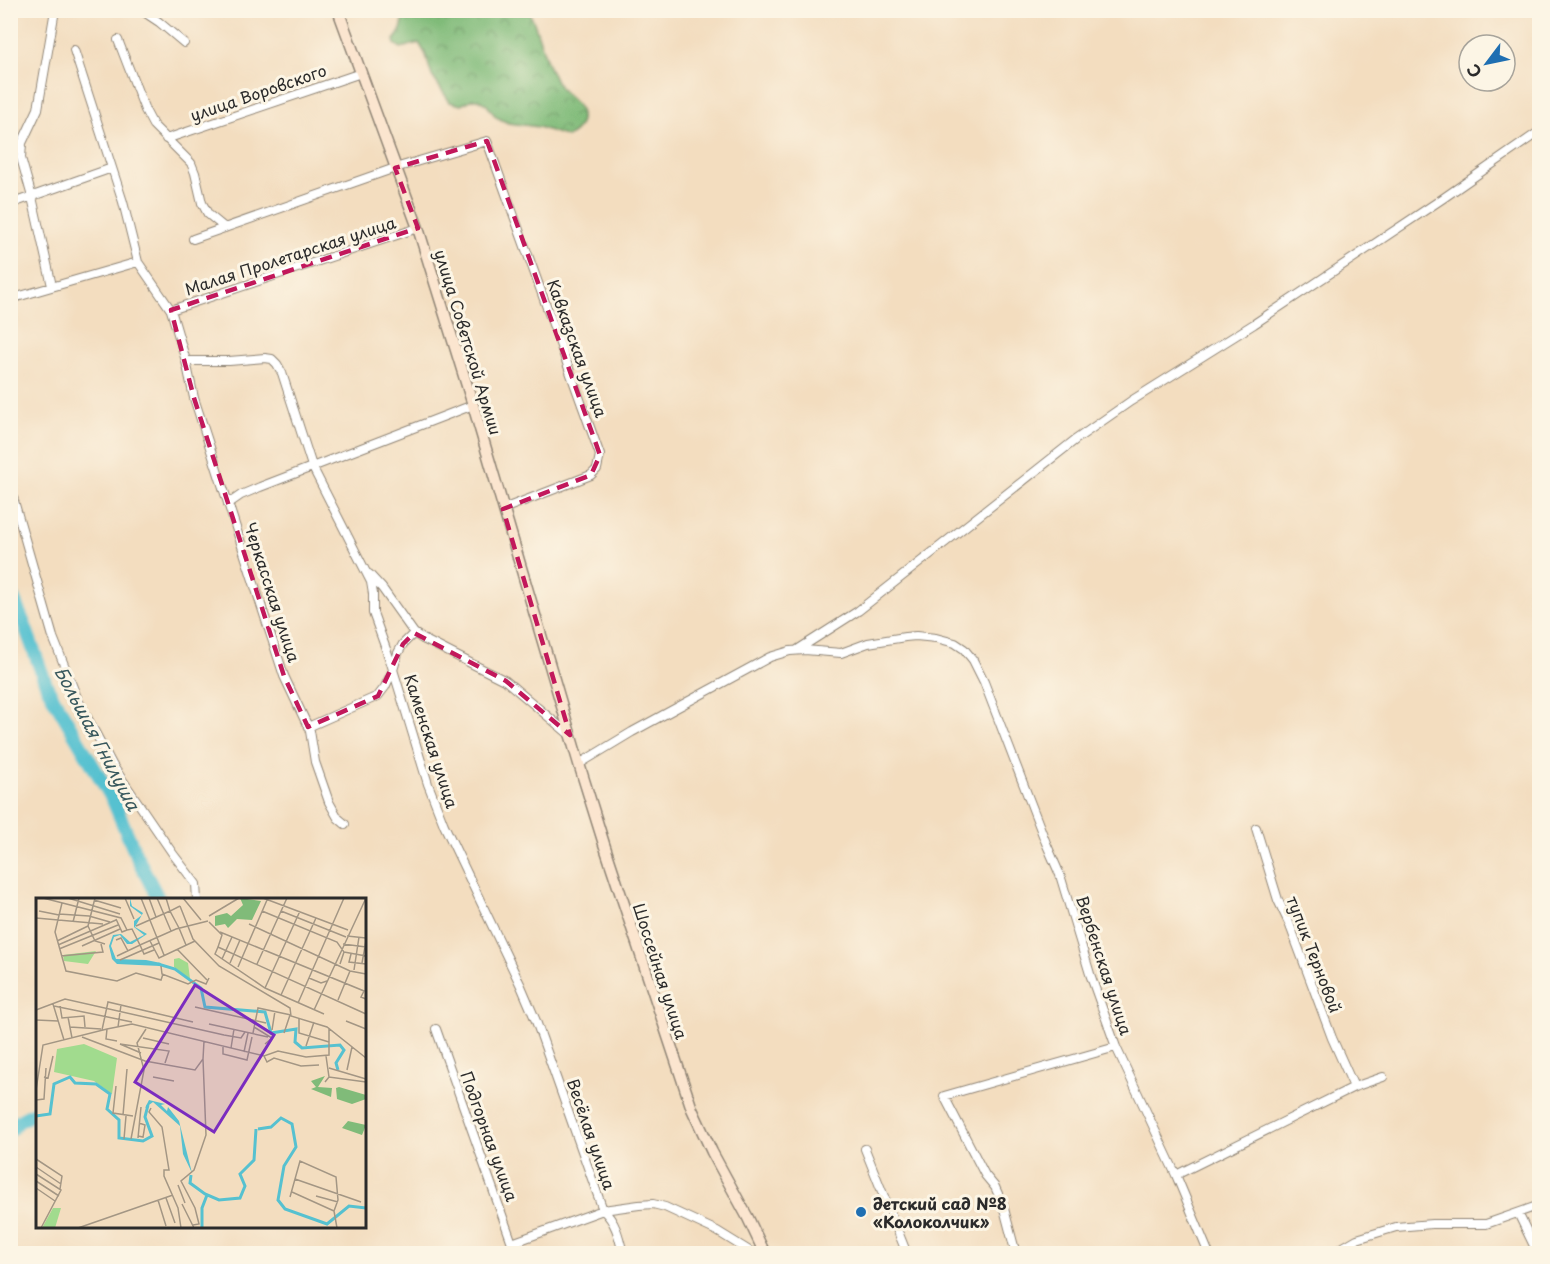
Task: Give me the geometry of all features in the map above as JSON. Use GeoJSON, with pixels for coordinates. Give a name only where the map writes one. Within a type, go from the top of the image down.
{"type":"FeatureCollection","features":[{"type":"Feature","properties":{"kind":"main road","name":"улица Советской Армии"},"geometry":{"type":"LineString","coordinates":[[338,10],[418,228],[473,405],[555,687]]}},
{"type":"Feature","properties":{"kind":"main road","name":"Шоссейная улица"},"geometry":{"type":"LineString","coordinates":[[555,687],[604,844],[692,1109],[764,1254]]}},
{"type":"Feature","properties":{"kind":"street"},"geometry":{"type":"LineString","coordinates":[[52,286],[21,158],[22,143],[38,109],[55,10]]}},
{"type":"Feature","properties":{"kind":"street"},"geometry":{"type":"LineString","coordinates":[[141,10],[184,43]]}},
{"type":"Feature","properties":{"kind":"street"},"geometry":{"type":"LineString","coordinates":[[118,40],[153,125],[191,163],[202,203],[208,214],[225,228]]}},
{"type":"Feature","properties":{"kind":"street"},"geometry":{"type":"LineString","coordinates":[[10,299],[138,262],[123,202],[74,50]]}},
{"type":"Feature","properties":{"kind":"street","name":"улица Воровского"},"geometry":{"type":"LineString","coordinates":[[166,139],[361,73]]}},
{"type":"Feature","properties":{"kind":"street"},"geometry":{"type":"LineString","coordinates":[[579,764],[632,732],[771,657],[797,651],[858,611],[1075,440],[1131,401],[1254,324],[1442,199],[1539,131]]}},
{"type":"Feature","properties":{"kind":"street","name":"Кавказская улица"},"geometry":{"type":"LineString","coordinates":[[396,168],[487,141],[600,455],[597,469],[591,475],[503,509]]}},
{"type":"Feature","properties":{"kind":"street"},"geometry":{"type":"LineString","coordinates":[[10,204],[112,168]]}},
{"type":"Feature","properties":{"kind":"street"},"geometry":{"type":"LineString","coordinates":[[193,239],[396,168]]}},
{"type":"Feature","properties":{"kind":"street","name":"Малая Пролетарская улица"},"geometry":{"type":"LineString","coordinates":[[171,310],[418,228]]}},
{"type":"Feature","properties":{"kind":"street","name":"Черкасская улица"},"geometry":{"type":"LineString","coordinates":[[138,262],[171,310],[194,398],[284,676],[310,731],[315,762],[329,802],[338,818],[345,824]]}},
{"type":"Feature","properties":{"kind":"street","name":"Каменская улица"},"geometry":{"type":"LineString","coordinates":[[186,361],[265,358],[272,359],[282,373],[312,466],[365,569],[374,594],[373,613],[428,784],[444,825],[536,1022]]}},
{"type":"Feature","properties":{"kind":"street"},"geometry":{"type":"LineString","coordinates":[[228,504],[241,495],[312,466],[473,405]]}},
{"type":"Feature","properties":{"kind":"street"},"geometry":{"type":"LineString","coordinates":[[10,487],[53,637],[78,699],[113,766],[196,884],[197,898]]}},
{"type":"Feature","properties":{"kind":"street"},"geometry":{"type":"LineString","coordinates":[[365,569],[382,588],[414,633],[506,681],[570,735]]}},
{"type":"Feature","properties":{"kind":"street"},"geometry":{"type":"LineString","coordinates":[[308,728],[378,696],[385,687],[403,644],[414,633]]}},
{"type":"Feature","properties":{"kind":"street","name":"Вербенская улица"},"geometry":{"type":"LineString","coordinates":[[797,651],[842,653],[867,643],[916,636],[955,643],[964,649],[973,660],[984,682],[1060,875],[1090,974],[1116,1047],[1176,1175],[1209,1254]]}},
{"type":"Feature","properties":{"kind":"street","name":"тупик Терновой"},"geometry":{"type":"LineString","coordinates":[[1256,828],[1278,900],[1289,923],[1332,1038],[1354,1087]]}},
{"type":"Feature","properties":{"kind":"street","name":"Весёлая улица"},"geometry":{"type":"LineString","coordinates":[[536,1022],[603,1210],[616,1229],[623,1254]]}},
{"type":"Feature","properties":{"kind":"street","name":"Подгорная улица"},"geometry":{"type":"LineString","coordinates":[[435,1029],[515,1254]]}},
{"type":"Feature","properties":{"kind":"street"},"geometry":{"type":"LineString","coordinates":[[1016,1254],[1003,1205],[995,1187],[985,1174],[944,1096],[1116,1047]]}},
{"type":"Feature","properties":{"kind":"street"},"geometry":{"type":"LineString","coordinates":[[1176,1175],[1354,1087],[1383,1077]]}},
{"type":"Feature","properties":{"kind":"street"},"geometry":{"type":"LineString","coordinates":[[865,1149],[907,1254]]}},
{"type":"Feature","properties":{"kind":"street"},"geometry":{"type":"LineString","coordinates":[[512,1243],[603,1210],[653,1204],[665,1207],[717,1231],[751,1251],[764,1254]]}},
{"type":"Feature","properties":{"kind":"street"},"geometry":{"type":"LineString","coordinates":[[1331,1254],[1358,1239],[1396,1227],[1486,1224],[1539,1205]]}},
{"type":"Feature","properties":{"kind":"street"},"geometry":{"type":"LineString","coordinates":[[1518,1213],[1538,1254]]}},
{"type":"Feature","properties":{"kind":"highlighted area"},"geometry":{"type":"Polygon","coordinates":[[[487,141],[600,455],[591,475],[503,509],[570,735],[506,681],[414,633],[403,644],[378,696],[308,727],[284,676],[194,398],[171,310],[418,228],[395,168],[487,141]]]}},
{"type":"Feature","properties":{"kind":"green space"},"geometry":{"type":"Polygon","coordinates":[[[401,11],[435,11],[441,19],[449,19],[474,11],[528,11],[554,79],[580,110],[581,119],[578,128],[567,137],[539,127],[508,123],[496,117],[487,105],[478,99],[461,105],[450,102],[432,76],[425,53],[419,43],[401,48],[395,44],[394,40],[402,26],[401,11]]]}},
{"type":"Feature","properties":{"kind":"waterway","name":"Большая Гнилуша"},"geometry":{"type":"LineString","coordinates":[[10,591],[47,687],[113,800],[136,855],[158,898]]}},
{"type":"Feature","properties":{"kind":"waterway","name":"Большая Гнилуша"},"geometry":{"type":"LineString","coordinates":[[10,1130],[19,1121],[36,1112]]}},
{"type":"Feature","properties":{"kind":"place","name":"детский сад №8 «Колоколчик»"},"geometry":{"type":"Point","coordinates":[861,1212]}}]}
